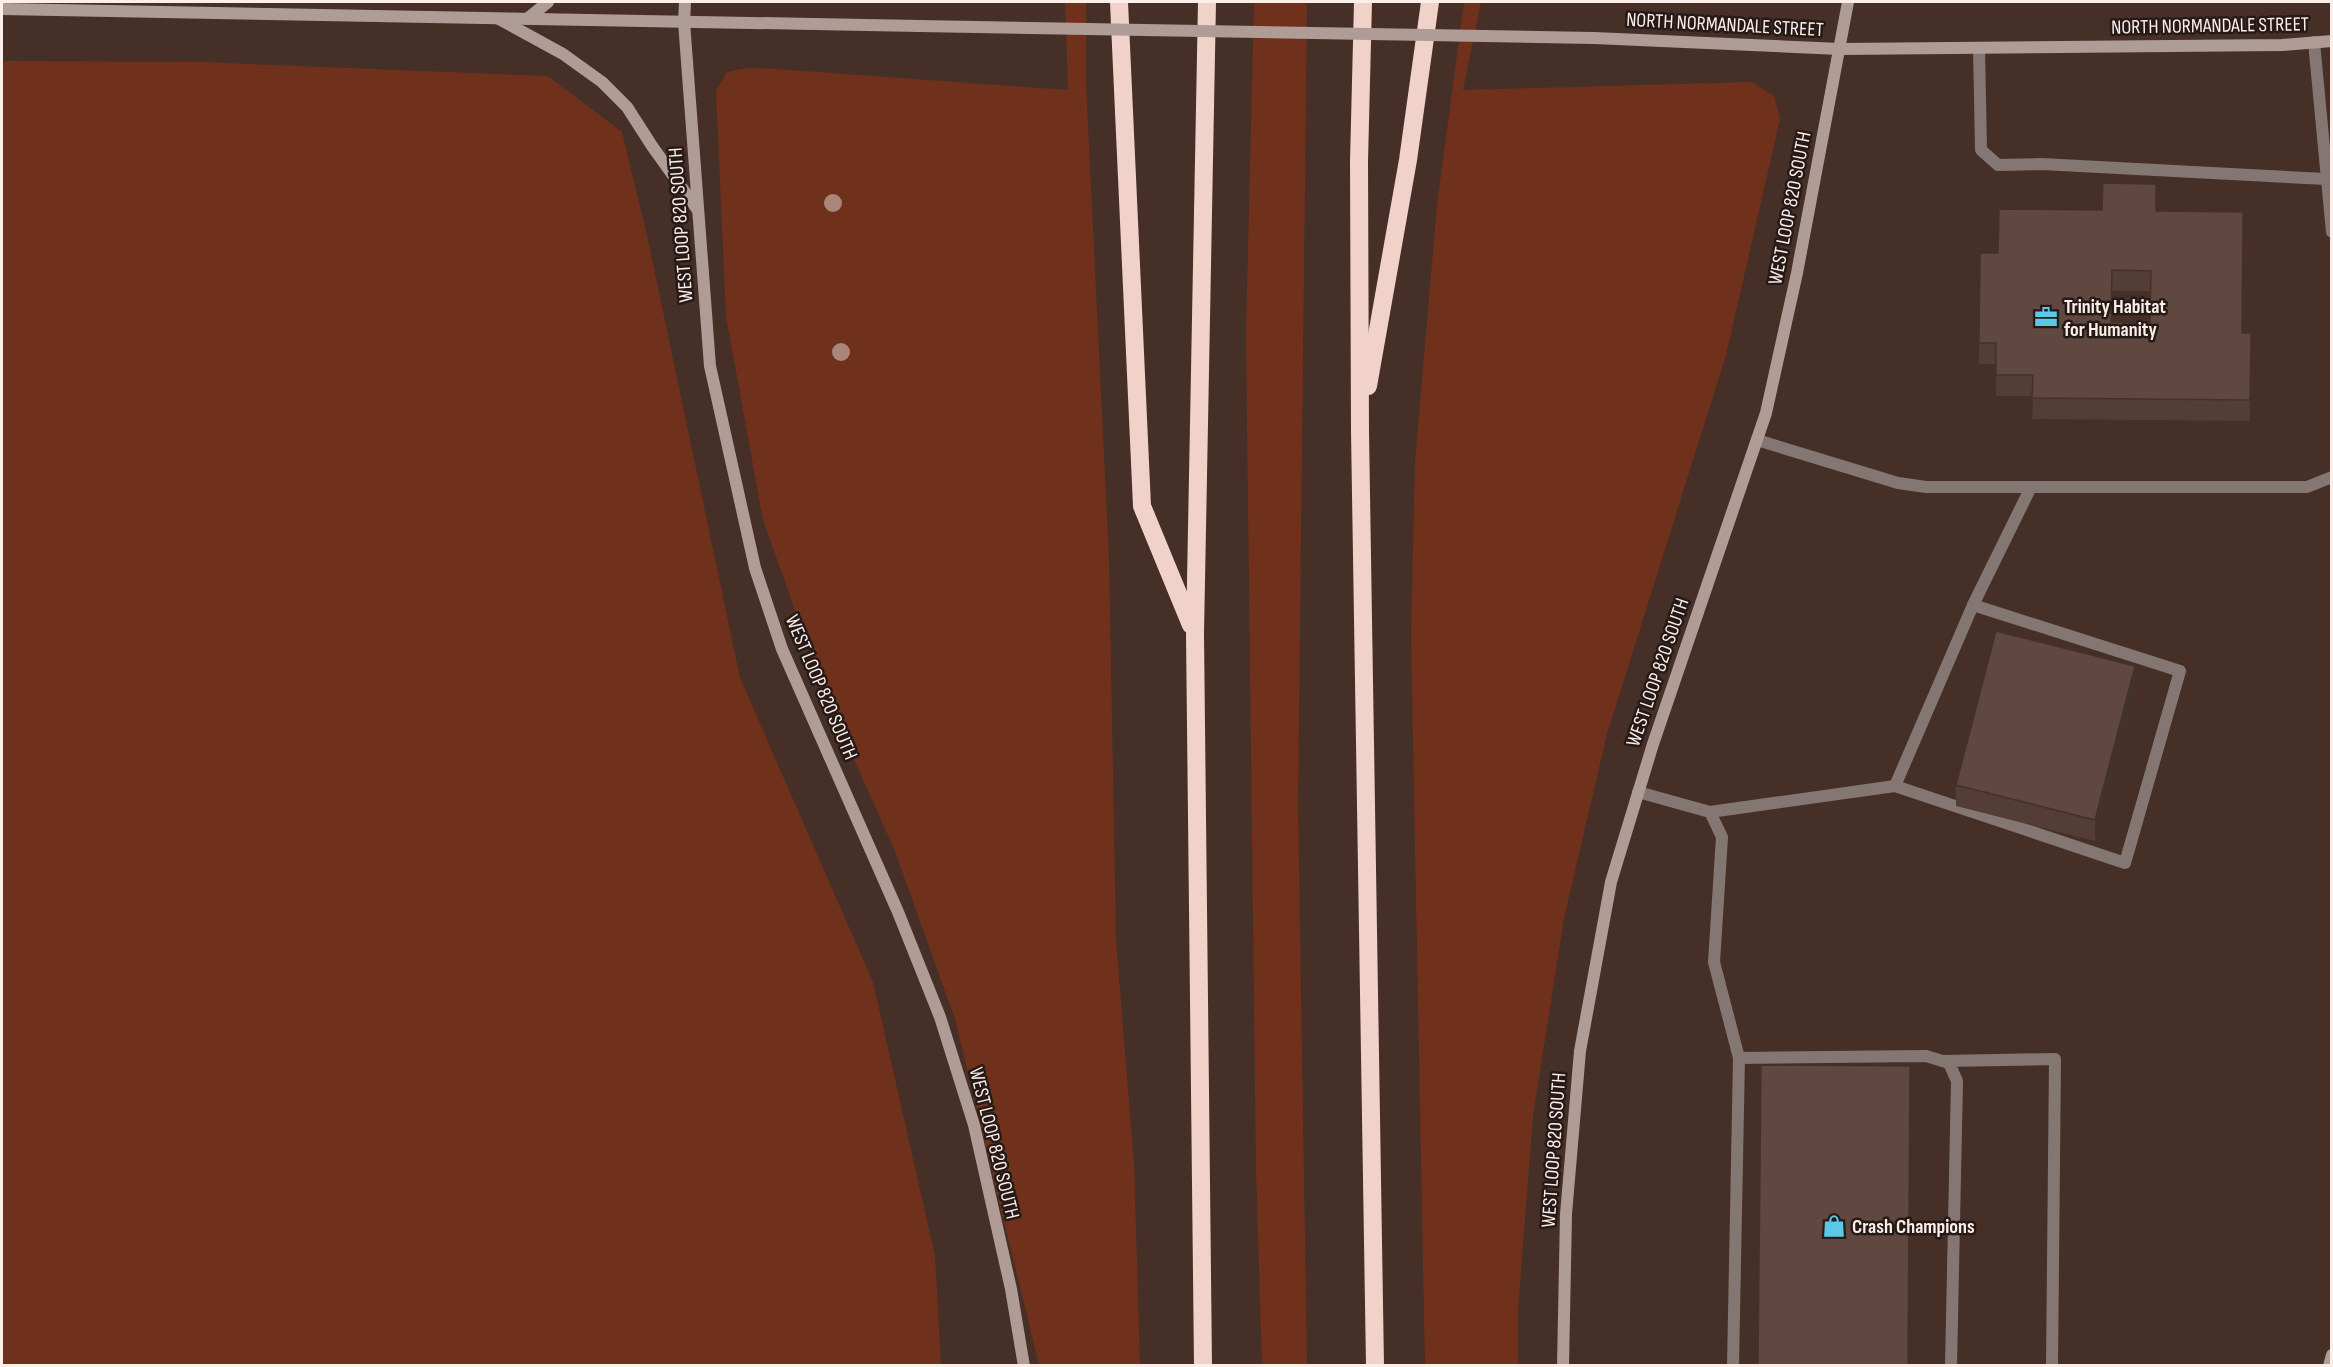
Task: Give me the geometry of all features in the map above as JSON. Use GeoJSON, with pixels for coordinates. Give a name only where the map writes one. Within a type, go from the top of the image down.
{"type":"FeatureCollection","features":[{"type":"Feature","properties":{"kind":"highway"},"geometry":{"type":"LineString","coordinates":[[1119,2],[1142,506],[1195,634]]}},
{"type":"Feature","properties":{"kind":"highway"},"geometry":{"type":"LineString","coordinates":[[1203,1365],[1195,634],[1207,2]]}},
{"type":"Feature","properties":{"kind":"highway"},"geometry":{"type":"LineString","coordinates":[[1363,2],[1359,161],[1360,432],[1376,1365]]}},
{"type":"Feature","properties":{"kind":"highway"},"geometry":{"type":"LineString","coordinates":[[1360,432],[1408,160],[1430,2]]}},
{"type":"Feature","properties":{"kind":"main road"},"geometry":{"type":"LineString","coordinates":[[527,19],[548,2]]}},
{"type":"Feature","properties":{"kind":"main road","name":"WEST LOOP 820 SOUTH"},"geometry":{"type":"LineString","coordinates":[[685,2],[684,22],[710,366],[755,568],[782,649],[898,912],[940,1017],[974,1125],[1011,1289],[1024,1365]]}},
{"type":"Feature","properties":{"kind":"main road","name":"WEST LOOP 820 SOUTH"},"geometry":{"type":"LineString","coordinates":[[1563,1365],[1566,1214],[1580,1051],[1611,882],[1638,792],[1766,413],[1797,273],[1848,2]]}},
{"type":"Feature","properties":{"kind":"main road","name":"NORTH NORMANDALE STREET"},"geometry":{"type":"LineString","coordinates":[[2,9],[1594,38],[1840,49],[2282,45],[2331,41]]}},
{"type":"Feature","properties":{"kind":"main road"},"geometry":{"type":"LineString","coordinates":[[498,18],[563,54],[602,82],[627,107],[698,210]]}},
{"type":"Feature","properties":{"kind":"main road"},"geometry":{"type":"LineString","coordinates":[[2329,1365],[2331,1355]]}},
{"type":"Feature","properties":{"kind":"lane"},"geometry":{"type":"LineString","coordinates":[[2314,42],[2331,232]]}},
{"type":"Feature","properties":{"kind":"lane"},"geometry":{"type":"LineString","coordinates":[[1979,48],[1981,150],[1998,165],[2042,164],[2326,179]]}},
{"type":"Feature","properties":{"kind":"lane"},"geometry":{"type":"LineString","coordinates":[[1757,440],[1898,483],[1926,487],[2307,487],[2331,477]]}},
{"type":"Feature","properties":{"kind":"lane"},"geometry":{"type":"LineString","coordinates":[[1895,786],[1973,605],[2031,487]]}},
{"type":"Feature","properties":{"kind":"lane"},"geometry":{"type":"LineString","coordinates":[[1638,792],[1710,812],[1895,786],[2125,863],[2180,671],[1973,605]]}},
{"type":"Feature","properties":{"kind":"lane"},"geometry":{"type":"LineString","coordinates":[[1710,812],[1722,837],[1714,962],[1739,1058],[1733,1365]]}},
{"type":"Feature","properties":{"kind":"lane"},"geometry":{"type":"LineString","coordinates":[[1739,1058],[1926,1056],[1949,1063],[1957,1081],[1951,1365]]}},
{"type":"Feature","properties":{"kind":"lane"},"geometry":{"type":"LineString","coordinates":[[1942,1061],[2055,1059],[2052,1365]]}},
{"type":"Feature","properties":{"kind":"shaded area"},"geometry":{"type":"Polygon","coordinates":[[[1065,2],[1086,2],[1086,84],[1109,559],[1116,940],[1134,1164],[1140,1365],[1039,1365],[955,1019],[894,849],[826,697],[763,520],[726,316],[716,91],[727,72],[747,68],[776,69],[1068,90],[1065,2]]]}},
{"type":"Feature","properties":{"kind":"shaded area"},"geometry":{"type":"Polygon","coordinates":[[[1254,2],[1307,2],[1298,805],[1307,1366],[1262,1365],[1256,1170],[1246,334],[1254,2]]]}},
{"type":"Feature","properties":{"kind":"shaded area"},"geometry":{"type":"Polygon","coordinates":[[[1464,2],[1481,2],[1463,90],[1752,82],[1774,96],[1780,119],[1726,355],[1607,734],[1564,918],[1533,1116],[1518,1309],[1518,1365],[1425,1365],[1411,638],[1415,462],[1437,205],[1464,2]]]}},
{"type":"Feature","properties":{"kind":"shaded area"},"geometry":{"type":"Polygon","coordinates":[[[2,61],[201,62],[548,76],[622,132],[648,240],[740,678],[873,982],[935,1256],[941,1365],[2,1365],[2,61]]]}},
{"type":"Feature","properties":{"kind":"building","name":"Trinity Habitat for Humanity"},"geometry":{"type":"Polygon","coordinates":[[[2103,183],[2156,184],[2156,211],[2243,212],[2242,333],[2251,333],[2250,400],[2032,398],[2033,375],[1996,375],[1996,343],[1979,343],[1980,253],[1998,253],[1999,209],[2102,210],[2103,183]],[[2112,270],[2111,322],[2150,323],[2151,271],[2112,270]]]}},
{"type":"Feature","properties":{"kind":"building"},"geometry":{"type":"Polygon","coordinates":[[[1996,631],[2135,666],[2095,820],[1956,785],[1996,631]]]}},
{"type":"Feature","properties":{"kind":"building","name":"Crash Champions"},"geometry":{"type":"Polygon","coordinates":[[[1761,1065],[1910,1066],[1908,1365],[1758,1365],[1761,1065]]]}},
{"type":"Feature","properties":{"kind":"place","name":"Trinity Habitat for Humanity"},"geometry":{"type":"Point","coordinates":[2046,317]}},
{"type":"Feature","properties":{"kind":"place","name":"Crash Champions"},"geometry":{"type":"Point","coordinates":[1834,1226]}}]}
